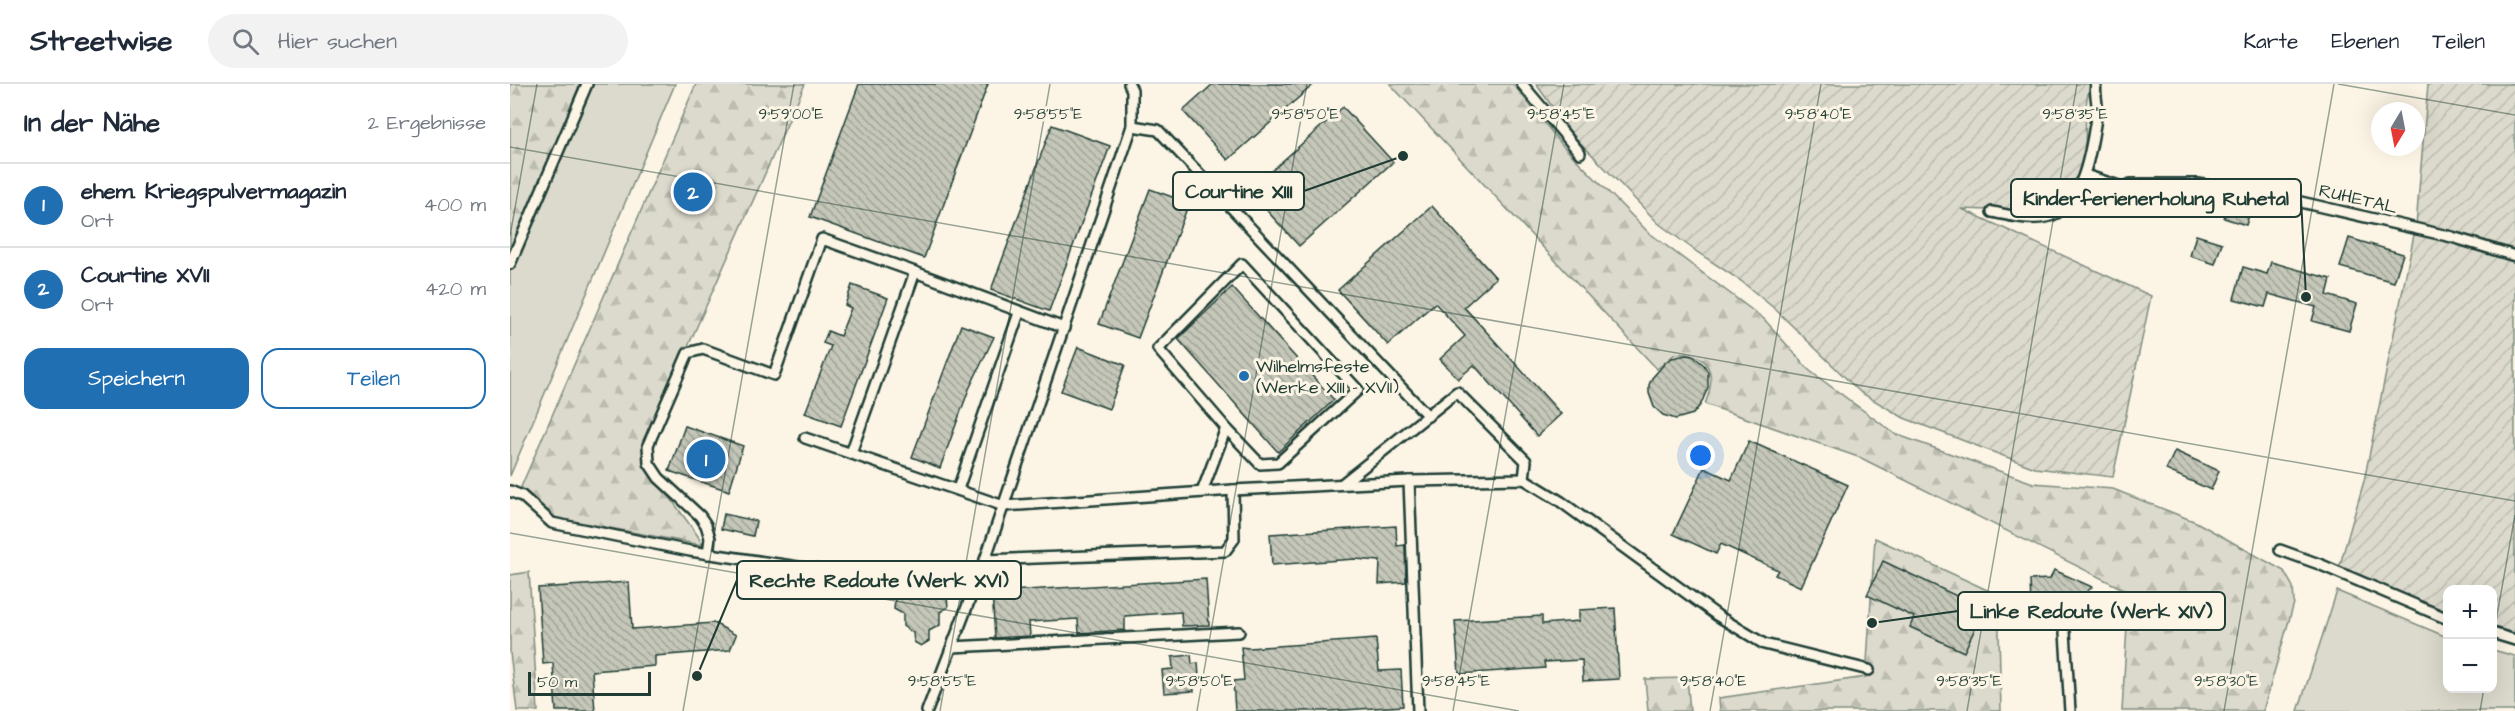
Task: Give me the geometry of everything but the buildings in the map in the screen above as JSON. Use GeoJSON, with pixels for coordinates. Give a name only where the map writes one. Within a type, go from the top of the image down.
{"type":"FeatureCollection","features":[{"type":"Feature","properties":{"kind":"lane"},"geometry":{"type":"LineString","coordinates":[[510,264],[587,84]]}},
{"type":"Feature","properties":{"kind":"lane"},"geometry":{"type":"LineString","coordinates":[[927,711],[1004,506],[1132,126],[1132,90],[1129,84]]}},
{"type":"Feature","properties":{"kind":"lane"},"geometry":{"type":"LineString","coordinates":[[1522,84],[1580,153]]}},
{"type":"Feature","properties":{"kind":"lane"},"geometry":{"type":"LineString","coordinates":[[1992,212],[2031,219],[2048,217],[2069,203],[2085,175],[2097,109],[2096,84]]}},
{"type":"Feature","properties":{"kind":"lane"},"geometry":{"type":"LineString","coordinates":[[1132,126],[1158,130],[1428,416]]}},
{"type":"Feature","properties":{"kind":"lane","name":"RUHETAL"},"geometry":{"type":"LineString","coordinates":[[2085,175],[2122,187],[2132,184],[2198,184],[2279,197],[2452,237],[2515,256]]}},
{"type":"Feature","properties":{"kind":"lane"},"geometry":{"type":"LineString","coordinates":[[708,554],[710,538],[706,525],[700,516],[659,478],[649,463],[648,445],[688,353],[703,349],[774,375],[822,238],[1064,328]]}},
{"type":"Feature","properties":{"kind":"lane"},"geometry":{"type":"LineString","coordinates":[[1242,264],[1358,390],[1278,463],[1260,464],[1226,428],[1158,349],[1242,264]]}},
{"type":"Feature","properties":{"kind":"lane"},"geometry":{"type":"LineString","coordinates":[[852,453],[915,272]]}},
{"type":"Feature","properties":{"kind":"lane"},"geometry":{"type":"LineString","coordinates":[[958,489],[1019,313]]}},
{"type":"Feature","properties":{"kind":"lane"},"geometry":{"type":"LineString","coordinates":[[1342,484],[1457,392],[1526,462],[1524,479]]}},
{"type":"Feature","properties":{"kind":"lane"},"geometry":{"type":"LineString","coordinates":[[1202,492],[1226,428]]}},
{"type":"Feature","properties":{"kind":"lane"},"geometry":{"type":"LineString","coordinates":[[805,438],[1004,506],[1342,484],[1524,479],[1580,515],[1718,616],[1764,644],[1869,670]]}},
{"type":"Feature","properties":{"kind":"lane"},"geometry":{"type":"LineString","coordinates":[[1409,481],[1418,711]]}},
{"type":"Feature","properties":{"kind":"lane"},"geometry":{"type":"LineString","coordinates":[[985,560],[1225,551],[1234,539],[1233,490]]}},
{"type":"Feature","properties":{"kind":"lane"},"geometry":{"type":"LineString","coordinates":[[510,491],[522,496],[552,523],[708,554],[887,580],[911,574],[960,575],[977,579]]}},
{"type":"Feature","properties":{"kind":"lane"},"geometry":{"type":"LineString","coordinates":[[2280,550],[2319,564],[2443,617]]}},
{"type":"Feature","properties":{"kind":"lane"},"geometry":{"type":"LineString","coordinates":[[952,647],[1239,632]]}},
{"type":"Feature","properties":{"kind":"lane"},"geometry":{"type":"LineString","coordinates":[[2065,632],[2070,711]]}},
{"type":"Feature","properties":{"kind":"lane"},"geometry":{"type":"LineString","coordinates":[[2497,634],[2515,640]]}},
{"type":"Feature","properties":{"kind":"green space"},"geometry":{"type":"Polygon","coordinates":[[[510,84],[580,84],[510,254],[510,84]]]}},
{"type":"Feature","properties":{"kind":"green space"},"geometry":{"type":"Polygon","coordinates":[[[580,84],[675,84],[510,476],[510,254],[580,84]]]}},
{"type":"Feature","properties":{"kind":"green space"},"geometry":{"type":"Polygon","coordinates":[[[696,84],[805,84],[645,443],[650,470],[698,536],[702,545],[556,518],[521,487],[696,84]]]}},
{"type":"Feature","properties":{"kind":"green space"},"geometry":{"type":"Polygon","coordinates":[[[1390,84],[1513,84],[1563,146],[1648,232],[1764,319],[1810,371],[1895,434],[2033,483],[2113,489],[2196,522],[2284,571],[2293,587],[2294,603],[2263,711],[2122,711],[2129,592],[1861,458],[1705,404],[1709,393],[1710,375],[1703,361],[1697,356],[1675,354],[1657,369],[1390,84]]]}},
{"type":"Feature","properties":{"kind":"green space"},"geometry":{"type":"Polygon","coordinates":[[[1536,84],[2091,84],[2086,105],[2085,149],[2080,171],[2042,212],[1962,209],[2151,296],[2113,477],[2035,468],[1904,418],[1860,392],[1775,309],[1741,281],[1658,223],[1572,134],[1536,84]]]}},
{"type":"Feature","properties":{"kind":"green space"},"geometry":{"type":"Polygon","coordinates":[[[2428,84],[2515,84],[2515,639],[2497,633],[2497,585],[2443,585],[2443,612],[2339,568],[2364,481],[2416,225],[2422,156],[2425,156],[2428,84]]]}},
{"type":"Feature","properties":{"kind":"green space"},"geometry":{"type":"Polygon","coordinates":[[[1875,538],[1998,595],[2001,711],[1720,711],[1719,698],[1866,677],[1875,538]]]}},
{"type":"Feature","properties":{"kind":"green space"},"geometry":{"type":"Polygon","coordinates":[[[529,572],[538,711],[517,711],[510,652],[510,575],[529,572]]]}},
{"type":"Feature","properties":{"kind":"green space"},"geometry":{"type":"Polygon","coordinates":[[[2337,591],[2443,635],[2443,693],[2497,693],[2497,651],[2515,656],[2515,711],[2298,711],[2337,591]]]}},
{"type":"Feature","properties":{"kind":"green space"},"geometry":{"type":"Polygon","coordinates":[[[1687,678],[1690,711],[1648,711],[1645,679],[1687,678]]]}},
{"type":"Feature","properties":{"kind":"place","name":"Courtine XIII"},"geometry":{"type":"Point","coordinates":[1403,156]}},
{"type":"Feature","properties":{"kind":"place","name":"Courtine XVII"},"geometry":{"type":"Point","coordinates":[693,192]}},
{"type":"Feature","properties":{"kind":"place","name":"Kinderferienerholung Ruhetal"},"geometry":{"type":"Point","coordinates":[2306,297]}},
{"type":"Feature","properties":{"kind":"place","name":"Wilhelmsfeste (Werke XIII – XVII)"},"geometry":{"type":"Point","coordinates":[1244,376]}},
{"type":"Feature","properties":{"kind":"place","name":"ehem. Kriegspulvermagazin"},"geometry":{"type":"Point","coordinates":[706,459]}},
{"type":"Feature","properties":{"kind":"place","name":"Linke Redoute (Werk XIV)"},"geometry":{"type":"Point","coordinates":[1872,623]}},
{"type":"Feature","properties":{"kind":"place","name":"Rechte Redoute (Werk XVI)"},"geometry":{"type":"Point","coordinates":[697,676]}}]}
